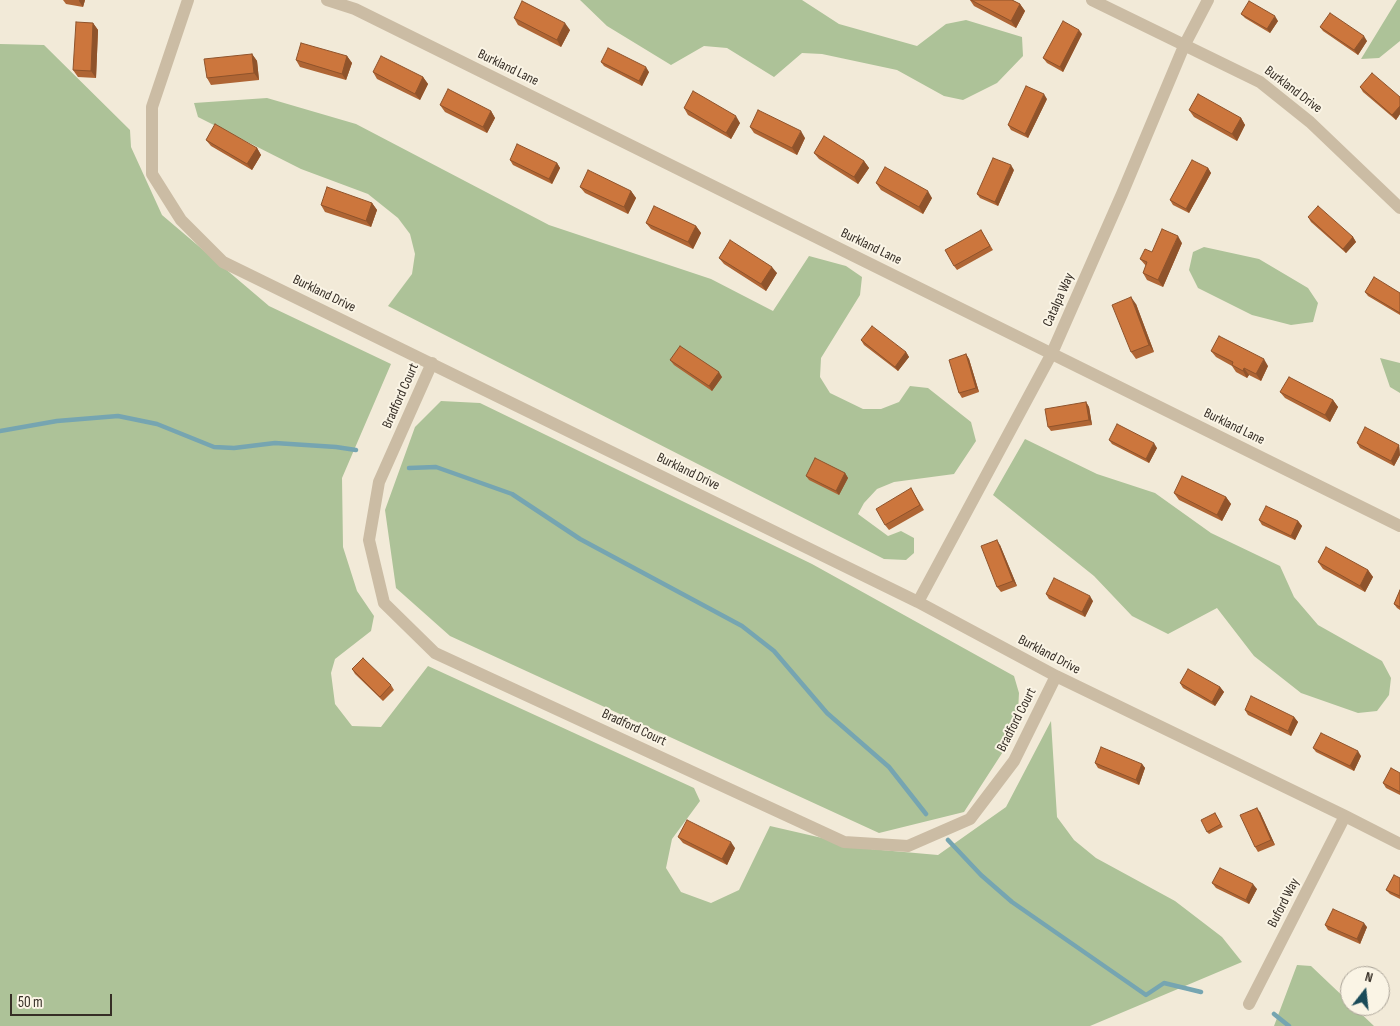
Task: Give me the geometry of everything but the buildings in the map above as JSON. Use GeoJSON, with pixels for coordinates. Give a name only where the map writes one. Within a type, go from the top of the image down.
{"type":"FeatureCollection","features":[{"type":"Feature","properties":{"kind":"street","name":"Burkland Drive"},"geometry":{"type":"LineString","coordinates":[[188,0],[152,107],[152,174],[181,220],[223,262],[918,602],[1056,676],[1400,844]]}},
{"type":"Feature","properties":{"kind":"street","name":"Burkland Lane"},"geometry":{"type":"LineString","coordinates":[[327,0],[354,9],[1400,526]]}},
{"type":"Feature","properties":{"kind":"street","name":"Burkland Drive"},"geometry":{"type":"LineString","coordinates":[[1092,0],[1260,82],[1310,122],[1400,208]]}},
{"type":"Feature","properties":{"kind":"street","name":"Catalpa Way"},"geometry":{"type":"LineString","coordinates":[[918,602],[1052,353],[1122,194],[1184,46],[1208,0]]}},
{"type":"Feature","properties":{"kind":"street","name":"Bradford Court"},"geometry":{"type":"LineString","coordinates":[[432,363],[379,482],[369,540],[384,603],[435,654],[844,842],[908,846],[970,819],[1014,761],[1056,676]]}},
{"type":"Feature","properties":{"kind":"street","name":"Buford Way"},"geometry":{"type":"LineString","coordinates":[[1248,1004],[1345,816]]}},
{"type":"Feature","properties":{"kind":"green space"},"geometry":{"type":"Polygon","coordinates":[[[580,0],[802,0],[839,24],[917,46],[946,24],[966,20],[1022,37],[1023,56],[997,83],[963,100],[944,96],[897,70],[822,54],[802,53],[774,77],[727,48],[704,46],[671,65],[607,26],[580,0]]]}},
{"type":"Feature","properties":{"kind":"green space"},"geometry":{"type":"Polygon","coordinates":[[[1397,0],[1400,0],[1400,41],[1379,58],[1361,59],[1397,0]]]}},
{"type":"Feature","properties":{"kind":"green space"},"geometry":{"type":"Polygon","coordinates":[[[0,44],[44,45],[130,130],[131,147],[162,215],[269,306],[391,364],[342,478],[343,547],[357,591],[374,616],[371,631],[335,659],[331,673],[335,704],[352,726],[381,727],[428,666],[694,788],[700,801],[672,839],[666,868],[681,892],[711,903],[739,890],[770,826],[870,849],[938,855],[1006,807],[1051,721],[1057,817],[1074,840],[1096,858],[1175,901],[1222,937],[1242,962],[1090,1026],[0,1026],[0,44]]]}},
{"type":"Feature","properties":{"kind":"green space"},"geometry":{"type":"Polygon","coordinates":[[[267,98],[356,124],[549,225],[711,279],[773,311],[809,256],[846,266],[862,277],[860,295],[821,358],[820,377],[830,393],[863,409],[881,409],[899,402],[910,386],[928,388],[971,422],[976,441],[954,474],[894,482],[877,489],[864,503],[858,514],[888,536],[901,531],[914,538],[914,553],[906,560],[884,559],[388,306],[412,274],[415,254],[410,234],[398,218],[368,194],[301,169],[198,117],[194,103],[267,98]]]}},
{"type":"Feature","properties":{"kind":"green space"},"geometry":{"type":"Polygon","coordinates":[[[1204,247],[1259,259],[1308,288],[1318,303],[1313,322],[1291,325],[1252,315],[1198,288],[1189,270],[1193,252],[1204,247]]]}},
{"type":"Feature","properties":{"kind":"green space"},"geometry":{"type":"Polygon","coordinates":[[[1380,358],[1400,363],[1400,393],[1390,387],[1380,358]]]}},
{"type":"Feature","properties":{"kind":"green space"},"geometry":{"type":"Polygon","coordinates":[[[441,401],[480,403],[812,564],[1014,676],[1019,693],[1017,730],[964,812],[879,833],[450,636],[396,588],[385,510],[415,427],[441,401]]]}},
{"type":"Feature","properties":{"kind":"green space"},"geometry":{"type":"Polygon","coordinates":[[[1025,439],[1097,474],[1155,493],[1211,533],[1280,566],[1294,597],[1318,625],[1382,661],[1391,678],[1389,695],[1377,711],[1358,713],[1301,693],[1254,656],[1217,608],[1168,634],[1132,616],[1094,576],[993,495],[1025,439]]]}},
{"type":"Feature","properties":{"kind":"green space"},"geometry":{"type":"Polygon","coordinates":[[[1297,965],[1311,966],[1340,994],[1340,1016],[1364,1016],[1374,1026],[1274,1026],[1297,965]]]}},
{"type":"Feature","properties":{"kind":"waterway"},"geometry":{"type":"LineString","coordinates":[[0,431],[57,421],[118,416],[157,424],[214,447],[234,448],[275,443],[356,450]]}},
{"type":"Feature","properties":{"kind":"waterway"},"geometry":{"type":"LineString","coordinates":[[409,468],[436,467],[512,494],[580,539],[742,626],[774,651],[827,713],[889,767],[926,814]]}},
{"type":"Feature","properties":{"kind":"waterway"},"geometry":{"type":"LineString","coordinates":[[948,840],[981,875],[1012,902],[1146,995],[1164,983],[1201,992]]}},
{"type":"Feature","properties":{"kind":"waterway"},"geometry":{"type":"LineString","coordinates":[[1274,1014],[1289,1026]]}}]}
